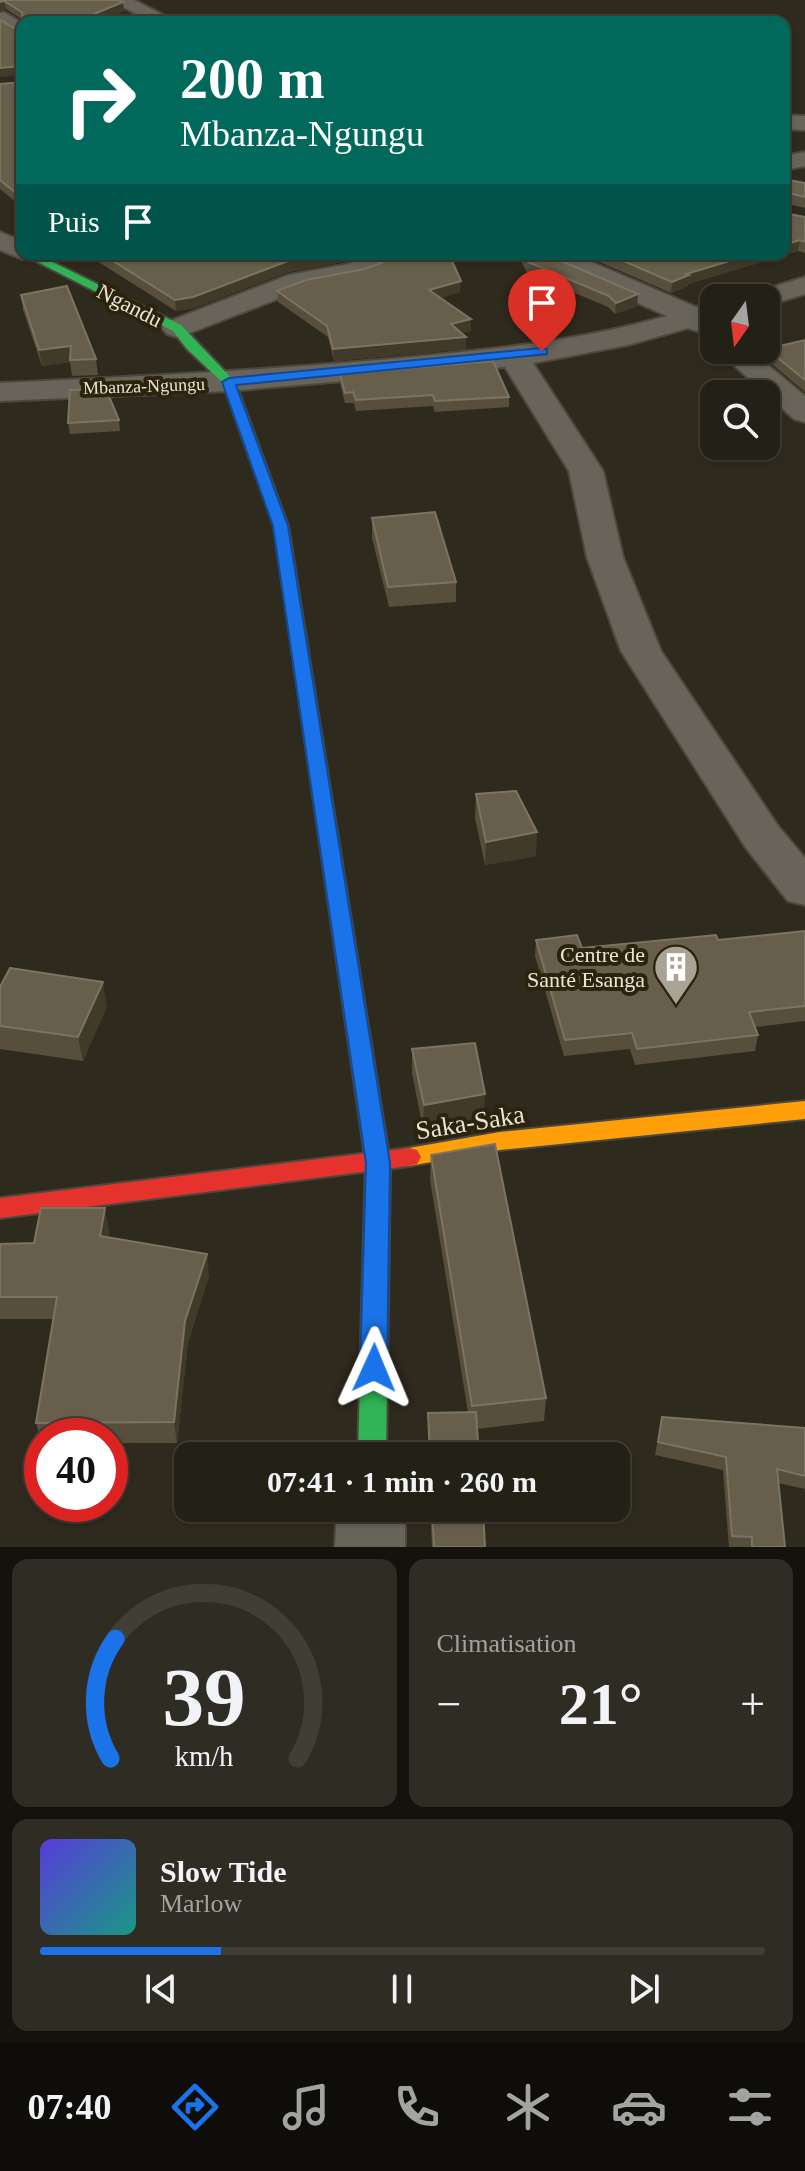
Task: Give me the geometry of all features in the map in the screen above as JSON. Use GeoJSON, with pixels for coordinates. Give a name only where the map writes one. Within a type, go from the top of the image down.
{"type":"FeatureCollection","features":[{"type":"Feature","properties":{"kind":"street"},"geometry":{"type":"LineString","coordinates":[[119,0],[154,16]]}},
{"type":"Feature","properties":{"kind":"street"},"geometry":{"type":"LineString","coordinates":[[4,18],[16,28]]}},
{"type":"Feature","properties":{"kind":"street","name":"Ngandu"},"geometry":{"type":"LineString","coordinates":[[39,260],[177,328],[191,346],[229,382],[281,526],[378,1163],[372,1442]]}},
{"type":"Feature","properties":{"kind":"street"},"geometry":{"type":"LineString","coordinates":[[177,328],[299,281],[354,271],[384,260]]}},
{"type":"Feature","properties":{"kind":"street"},"geometry":{"type":"LineString","coordinates":[[564,260],[700,318]]}},
{"type":"Feature","properties":{"kind":"street"},"geometry":{"type":"LineString","coordinates":[[780,293],[805,285]]}},
{"type":"Feature","properties":{"kind":"street","name":"Mbanza-Ngungu"},"geometry":{"type":"LineString","coordinates":[[0,392],[229,382],[514,357],[700,322]]}},
{"type":"Feature","properties":{"kind":"street"},"geometry":{"type":"LineString","coordinates":[[514,357],[586,471],[605,557],[641,651],[762,837],[805,889]]}},
{"type":"Feature","properties":{"kind":"street"},"geometry":{"type":"LineString","coordinates":[[748,364],[805,412]]}},
{"type":"Feature","properties":{"kind":"street","name":"Saka-Saka"},"geometry":{"type":"LineString","coordinates":[[0,1208],[378,1163],[500,1141],[805,1110]]}},
{"type":"Feature","properties":{"kind":"street"},"geometry":{"type":"LineString","coordinates":[[370,1547],[371,1522]]}},
{"type":"Feature","properties":{"kind":"building"},"geometry":{"type":"Polygon","coordinates":[[[0,0],[118,0],[123,2],[94,14],[100,16],[22,16],[22,12],[4,1],[0,0]]]}},
{"type":"Feature","properties":{"kind":"building"},"geometry":{"type":"Polygon","coordinates":[[[0,20],[16,29],[16,67],[0,68],[0,20]]]}},
{"type":"Feature","properties":{"kind":"building"},"geometry":{"type":"Polygon","coordinates":[[[16,83],[16,193],[0,180],[0,84],[16,83]]]}},
{"type":"Feature","properties":{"kind":"building"},"geometry":{"type":"Polygon","coordinates":[[[790,180],[805,183],[805,197],[790,193],[790,180]]]}},
{"type":"Feature","properties":{"kind":"building"},"geometry":{"type":"Polygon","coordinates":[[[790,214],[805,217],[805,242],[790,243],[790,214]]]}},
{"type":"Feature","properties":{"kind":"building"},"geometry":{"type":"Polygon","coordinates":[[[112,260],[294,260],[193,297],[175,300],[112,260]]]}},
{"type":"Feature","properties":{"kind":"building"},"geometry":{"type":"Polygon","coordinates":[[[389,260],[452,260],[461,281],[429,290],[471,319],[451,324],[466,337],[333,349],[327,326],[277,291],[306,280],[365,269],[389,260]]]}},
{"type":"Feature","properties":{"kind":"building"},"geometry":{"type":"Polygon","coordinates":[[[559,260],[638,294],[616,303],[609,296],[528,262],[559,260]]]}},
{"type":"Feature","properties":{"kind":"building"},"geometry":{"type":"Polygon","coordinates":[[[621,260],[733,260],[686,274],[689,275],[672,282],[621,260]]]}},
{"type":"Feature","properties":{"kind":"building"},"geometry":{"type":"Polygon","coordinates":[[[67,286],[96,359],[70,360],[71,346],[39,350],[21,295],[67,286]]]}},
{"type":"Feature","properties":{"kind":"building"},"geometry":{"type":"Polygon","coordinates":[[[805,340],[805,380],[780,360],[780,346],[805,340]]]}},
{"type":"Feature","properties":{"kind":"building"},"geometry":{"type":"Polygon","coordinates":[[[493,361],[509,397],[435,401],[433,395],[356,400],[353,392],[345,393],[340,374],[493,361]]]}},
{"type":"Feature","properties":{"kind":"building"},"geometry":{"type":"Polygon","coordinates":[[[106,389],[119,420],[68,423],[70,390],[106,389]]]}},
{"type":"Feature","properties":{"kind":"building"},"geometry":{"type":"Polygon","coordinates":[[[435,512],[456,582],[388,587],[372,518],[435,512]]]}},
{"type":"Feature","properties":{"kind":"building"},"geometry":{"type":"Polygon","coordinates":[[[516,791],[537,832],[486,842],[476,794],[516,791]]]}},
{"type":"Feature","properties":{"kind":"building"},"geometry":{"type":"Polygon","coordinates":[[[805,931],[805,1006],[749,1012],[758,1035],[637,1049],[632,1033],[565,1040],[536,940],[577,935],[582,948],[716,935],[718,940],[805,931]]]}},
{"type":"Feature","properties":{"kind":"building"},"geometry":{"type":"Polygon","coordinates":[[[10,968],[103,982],[78,1037],[0,1026],[0,987],[10,968]]]}},
{"type":"Feature","properties":{"kind":"building"},"geometry":{"type":"Polygon","coordinates":[[[475,1043],[485,1094],[424,1105],[412,1049],[475,1043]]]}},
{"type":"Feature","properties":{"kind":"building"},"geometry":{"type":"Polygon","coordinates":[[[495,1144],[546,1398],[472,1406],[431,1155],[495,1144]]]}},
{"type":"Feature","properties":{"kind":"building"},"geometry":{"type":"Polygon","coordinates":[[[41,1208],[105,1208],[100,1236],[207,1254],[185,1321],[174,1422],[128,1422],[128,1418],[37,1418],[57,1297],[0,1297],[0,1244],[34,1243],[41,1208]]]}},
{"type":"Feature","properties":{"kind":"building"},"geometry":{"type":"Polygon","coordinates":[[[476,1412],[478,1442],[429,1442],[428,1413],[476,1412]]]}},
{"type":"Feature","properties":{"kind":"building"},"geometry":{"type":"Polygon","coordinates":[[[662,1417],[805,1428],[805,1476],[777,1469],[785,1547],[752,1547],[752,1537],[732,1536],[726,1457],[658,1442],[662,1417]]]}},
{"type":"Feature","properties":{"kind":"building"},"geometry":{"type":"Polygon","coordinates":[[[433,1522],[484,1522],[485,1547],[434,1547],[433,1522]]]}},
{"type":"Feature","properties":{"kind":"traffic: fast"},"geometry":{"type":"LineString","coordinates":[[39,260],[177,328],[191,346],[229,382],[281,526],[303,670]]}},
{"type":"Feature","properties":{"kind":"traffic: fast"},"geometry":{"type":"LineString","coordinates":[[372,1442],[375,1305]]}},
{"type":"Feature","properties":{"kind":"traffic: slow"},"geometry":{"type":"LineString","coordinates":[[303,670],[378,1163],[375,1305]]}},
{"type":"Feature","properties":{"kind":"traffic: slow"},"geometry":{"type":"LineString","coordinates":[[409,1157],[500,1141],[805,1110]]}},
{"type":"Feature","properties":{"kind":"traffic: jam"},"geometry":{"type":"LineString","coordinates":[[0,1208],[409,1157]]}},
{"type":"Feature","properties":{"kind":"place","name":"Centre de Santé Esanga"},"geometry":{"type":"Point","coordinates":[676,1006]}},
{"type":"Feature","properties":{"kind":"route"},"geometry":{"type":"LineString","coordinates":[[374,1368],[378,1163],[281,526],[229,382],[514,357],[542,351]]}}]}
